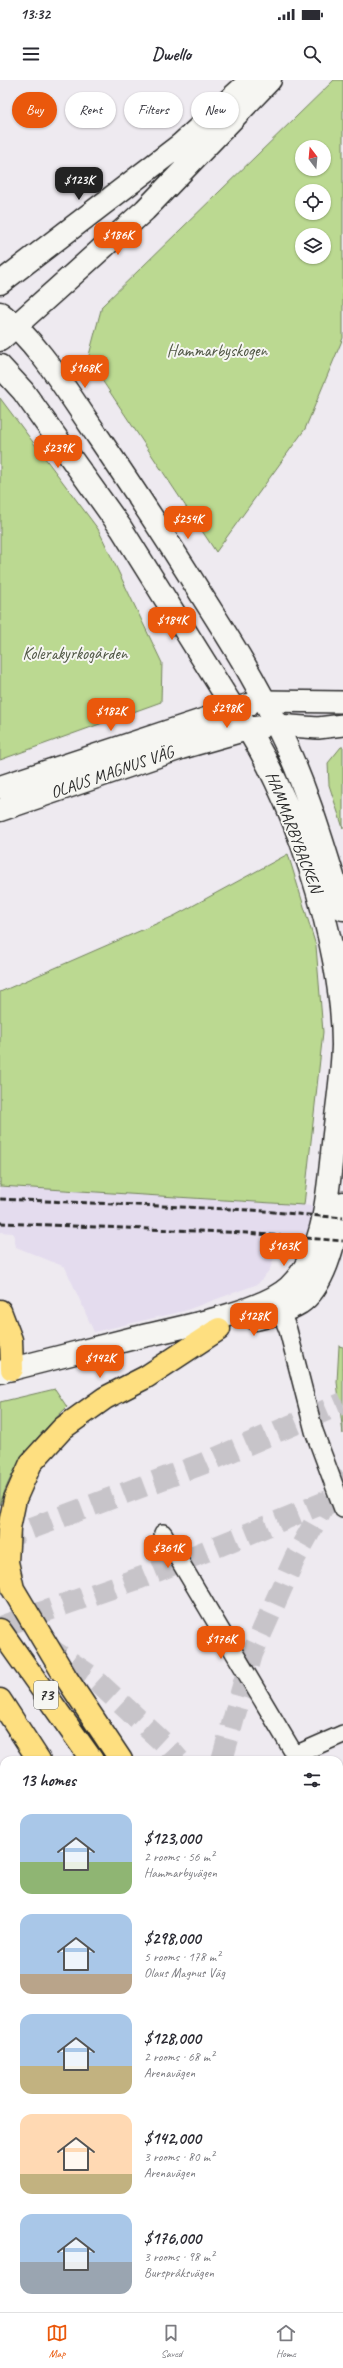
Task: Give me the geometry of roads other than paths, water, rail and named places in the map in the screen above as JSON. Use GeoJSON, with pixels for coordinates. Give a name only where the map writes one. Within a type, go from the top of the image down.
{"type":"FeatureCollection","features":[{"type":"Feature","properties":{"kind":"highway"},"geometry":{"type":"LineString","coordinates":[[0,1311],[10,1340],[6,1370]]}},
{"type":"Feature","properties":{"kind":"highway"},"geometry":{"type":"LineString","coordinates":[[118,1756],[65,1676],[13,1589],[7,1562],[8,1528],[15,1499],[31,1463],[63,1428],[105,1398],[146,1377],[218,1329]]}},
{"type":"Feature","properties":{"kind":"highway","name":"73"},"geometry":{"type":"LineString","coordinates":[[0,1630],[89,1756]]}},
{"type":"Feature","properties":{"kind":"highway","name":"73"},"geometry":{"type":"LineString","coordinates":[[0,1700],[36,1756]]}},
{"type":"Feature","properties":{"kind":"main road"},"geometry":{"type":"LineString","coordinates":[[0,283],[180,145],[251,80]]}},
{"type":"Feature","properties":{"kind":"main road"},"geometry":{"type":"LineString","coordinates":[[0,340],[8,319],[144,210],[270,80]]}},
{"type":"Feature","properties":{"kind":"main road","name":"HAMMARBYBACKEN"},"geometry":{"type":"LineString","coordinates":[[8,319],[52,371],[150,512],[242,659],[277,726],[316,824],[343,909]]}},
{"type":"Feature","properties":{"kind":"main road","name":"HAMMARBYBACKEN"},"geometry":{"type":"LineString","coordinates":[[0,366],[23,391],[121,528],[234,709],[248,728],[268,764],[298,831],[325,916],[340,987],[343,1045],[327,1200],[321,1226],[307,1264],[278,1305]]}},
{"type":"Feature","properties":{"kind":"main road","name":"OLAUS MAGNUS VÄG"},"geometry":{"type":"LineString","coordinates":[[0,787],[234,709],[264,701]]}},
{"type":"Feature","properties":{"kind":"main road","name":"OLAUS MAGNUS VÄG"},"geometry":{"type":"LineString","coordinates":[[0,810],[173,751],[248,728],[277,726]]}},
{"type":"Feature","properties":{"kind":"main road"},"geometry":{"type":"LineString","coordinates":[[6,1370],[235,1312],[300,1303],[320,1280],[331,1251],[343,1203]]}},
{"type":"Feature","properties":{"kind":"main road"},"geometry":{"type":"LineString","coordinates":[[0,1387],[218,1329],[278,1305]]}},
{"type":"Feature","properties":{"kind":"street","name":"OLAUS MAGNUS VÄG"},"geometry":{"type":"LineString","coordinates":[[264,701],[343,702]]}},
{"type":"Feature","properties":{"kind":"street","name":"OLAUS MAGNUS VÄG"},"geometry":{"type":"LineString","coordinates":[[277,726],[318,728],[343,725]]}},
{"type":"Feature","properties":{"kind":"street"},"geometry":{"type":"LineString","coordinates":[[278,1305],[292,1345],[314,1431],[343,1509]]}},
{"type":"Feature","properties":{"kind":"street"},"geometry":{"type":"LineString","coordinates":[[163,1533],[295,1756]]}},
{"type":"Feature","properties":{"kind":"street"},"geometry":{"type":"LineString","coordinates":[[298,1756],[343,1734]]}},
{"type":"Feature","properties":{"kind":"tunnel"},"geometry":{"type":"LineString","coordinates":[[0,1540],[202,1464],[343,1403]]}},
{"type":"Feature","properties":{"kind":"tunnel"},"geometry":{"type":"LineString","coordinates":[[223,1756],[252,1654],[295,1558],[343,1472]]}},
{"type":"Feature","properties":{"kind":"tunnel"},"geometry":{"type":"LineString","coordinates":[[0,1627],[140,1578],[343,1495]]}},
{"type":"Feature","properties":{"kind":"tunnel"},"geometry":{"type":"LineString","coordinates":[[43,1644],[92,1677],[166,1745],[176,1756]]}},
{"type":"Feature","properties":{"kind":"railway"},"geometry":{"type":"LineString","coordinates":[[0,1199],[251,1210],[343,1218]]}},
{"type":"Feature","properties":{"kind":"railway"},"geometry":{"type":"LineString","coordinates":[[0,1223],[247,1233],[343,1241]]}},
{"type":"Feature","properties":{"kind":"park label","name":"Hammarbyskogen"},"geometry":{"type":"Point","coordinates":[217,350]}},
{"type":"Feature","properties":{"kind":"park label","name":"Kolerakyrkogården"},"geometry":{"type":"Point","coordinates":[75,653]}}]}
